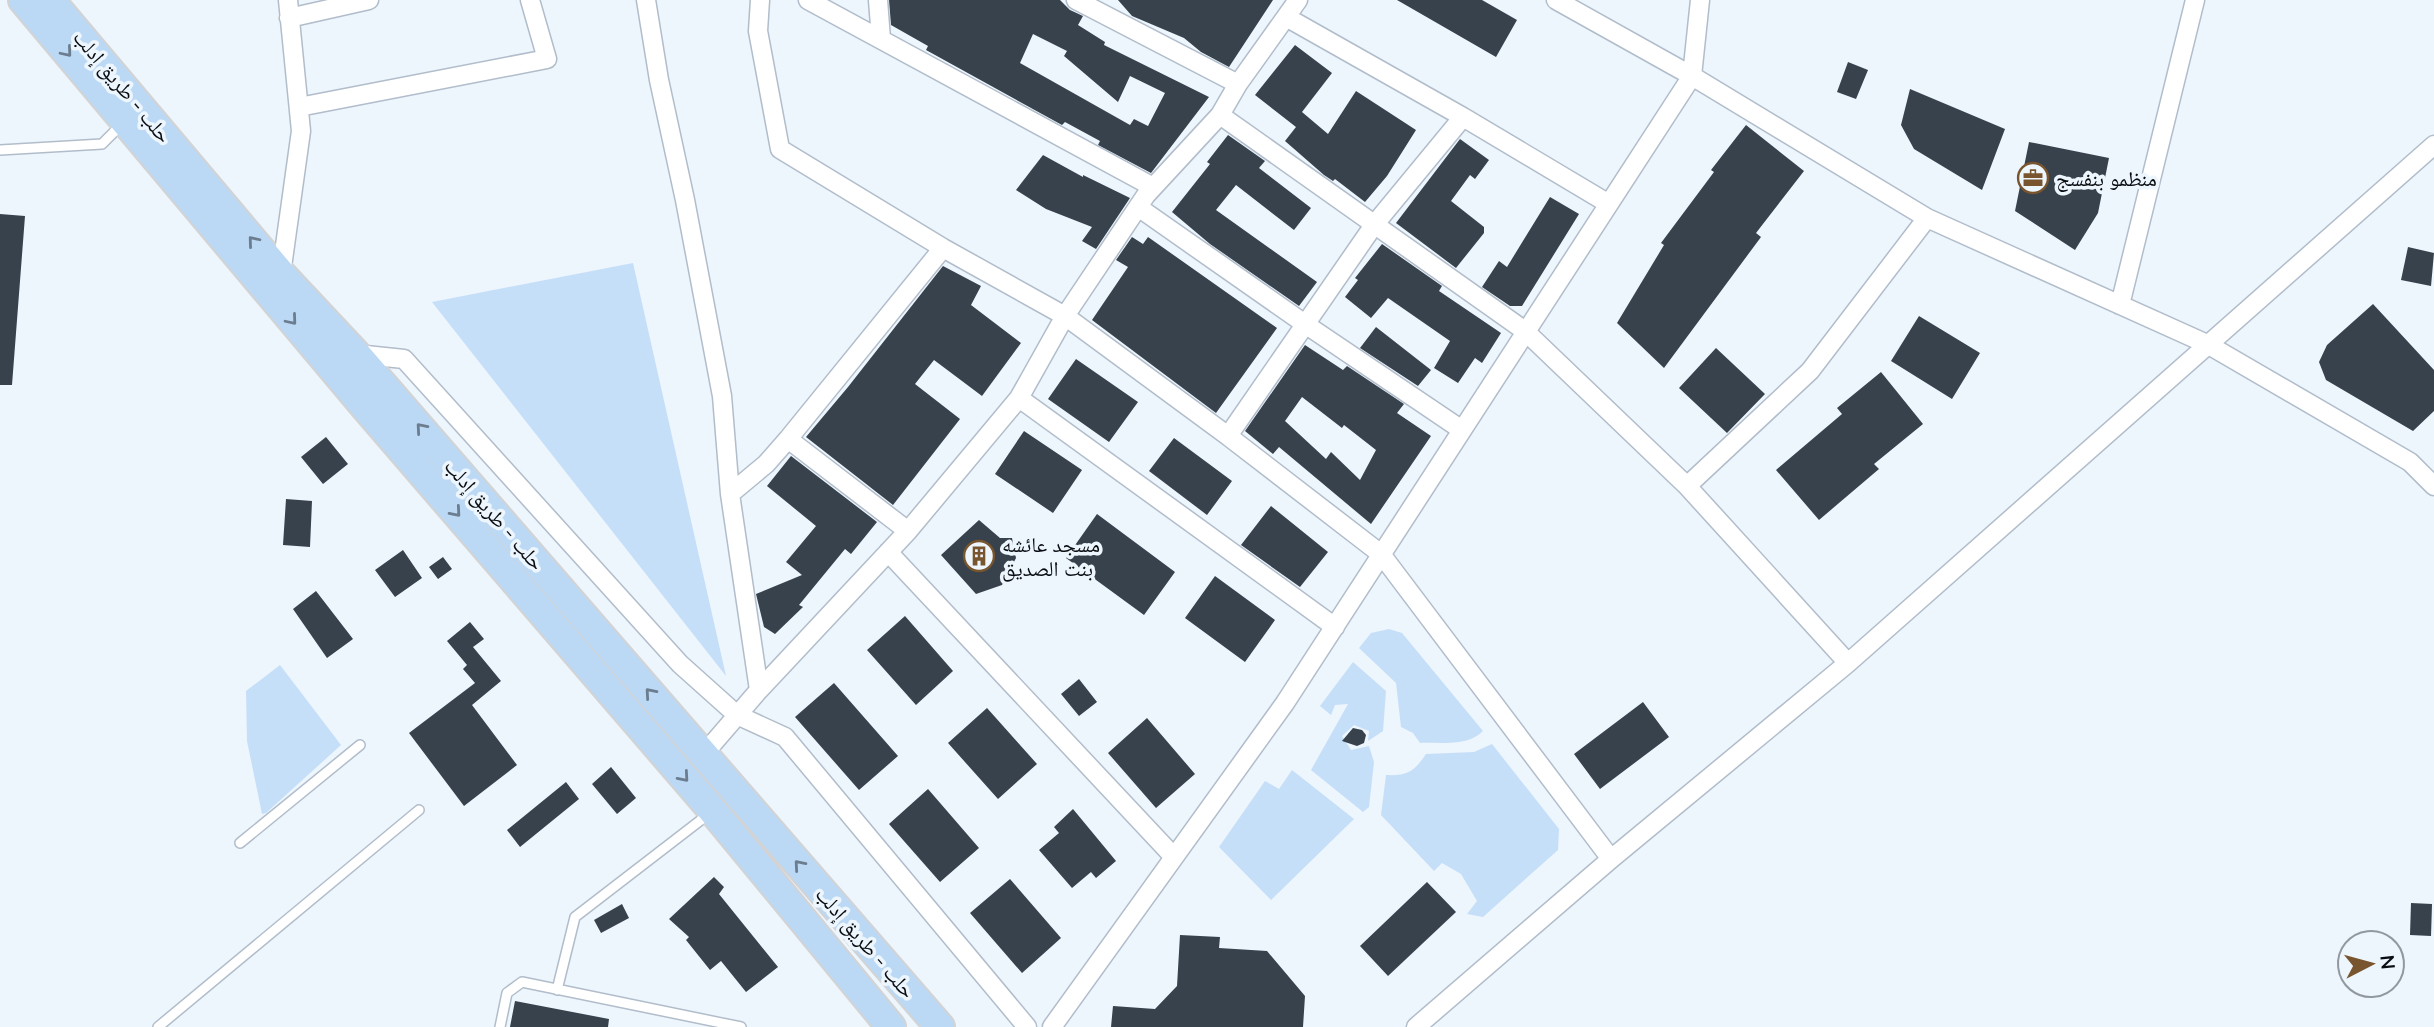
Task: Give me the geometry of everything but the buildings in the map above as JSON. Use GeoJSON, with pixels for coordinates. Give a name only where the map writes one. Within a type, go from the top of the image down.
{"type":"FeatureCollection","features":[{"type":"Feature","properties":{"kind":"main road","name":"حلب - طريق إدلب"},"geometry":{"type":"LineString","coordinates":[[23,0],[365,407],[713,811],[891,1027]]}},
{"type":"Feature","properties":{"kind":"main road","name":"حلب - طريق إدلب"},"geometry":{"type":"LineString","coordinates":[[50,0],[281,274],[356,354],[940,1027]]}},
{"type":"Feature","properties":{"kind":"street"},"geometry":{"type":"LineString","coordinates":[[281,274],[301,131],[289,9],[369,0]]}},
{"type":"Feature","properties":{"kind":"street"},"geometry":{"type":"LineString","coordinates":[[299,107],[547,60],[530,0]]}},
{"type":"Feature","properties":{"kind":"street"},"geometry":{"type":"LineString","coordinates":[[646,0],[659,80],[722,396],[730,494],[758,690]]}},
{"type":"Feature","properties":{"kind":"street"},"geometry":{"type":"LineString","coordinates":[[760,0],[758,31],[780,149],[943,248],[1065,316],[1228,436],[1381,554],[1611,859]]}},
{"type":"Feature","properties":{"kind":"street"},"geometry":{"type":"LineString","coordinates":[[807,0],[1153,187]]}},
{"type":"Feature","properties":{"kind":"street"},"geometry":{"type":"LineString","coordinates":[[878,0],[881,39]]}},
{"type":"Feature","properties":{"kind":"street"},"geometry":{"type":"LineString","coordinates":[[1076,0],[1238,84]]}},
{"type":"Feature","properties":{"kind":"street"},"geometry":{"type":"LineString","coordinates":[[703,755],[758,690],[908,531],[1019,398],[1065,316],[1138,207],[1153,187],[1220,115],[1238,84],[1298,0]]}},
{"type":"Feature","properties":{"kind":"street"},"geometry":{"type":"LineString","coordinates":[[1556,0],[1692,76],[1927,218],[2207,344],[2410,462],[2434,486]]}},
{"type":"Feature","properties":{"kind":"street"},"geometry":{"type":"LineString","coordinates":[[1052,1027],[1285,703],[1692,76],[1700,0]]}},
{"type":"Feature","properties":{"kind":"street"},"geometry":{"type":"LineString","coordinates":[[2120,305],[2194,0]]}},
{"type":"Feature","properties":{"kind":"street"},"geometry":{"type":"LineString","coordinates":[[1286,17],[1463,117],[1609,204]]}},
{"type":"Feature","properties":{"kind":"street"},"geometry":{"type":"LineString","coordinates":[[1220,115],[1525,331],[1687,486],[1848,663]]}},
{"type":"Feature","properties":{"kind":"street"},"geometry":{"type":"LineString","coordinates":[[1228,436],[1374,225],[1463,117]]}},
{"type":"Feature","properties":{"kind":"street"},"geometry":{"type":"LineString","coordinates":[[1416,1027],[1611,859],[1848,663],[2434,145]]}},
{"type":"Feature","properties":{"kind":"street"},"geometry":{"type":"LineString","coordinates":[[1138,207],[1462,430]]}},
{"type":"Feature","properties":{"kind":"street"},"geometry":{"type":"LineString","coordinates":[[1687,486],[1810,372],[1927,218]]}},
{"type":"Feature","properties":{"kind":"street"},"geometry":{"type":"LineString","coordinates":[[730,494],[766,464],[788,439],[943,248]]}},
{"type":"Feature","properties":{"kind":"street"},"geometry":{"type":"LineString","coordinates":[[356,354],[404,359],[680,664],[737,715],[785,737],[1027,1027]]}},
{"type":"Feature","properties":{"kind":"street"},"geometry":{"type":"LineString","coordinates":[[1019,398],[1335,627]]}},
{"type":"Feature","properties":{"kind":"street"},"geometry":{"type":"LineString","coordinates":[[788,439],[908,531]]}},
{"type":"Feature","properties":{"kind":"street"},"geometry":{"type":"LineString","coordinates":[[888,552],[1174,857]]}},
{"type":"Feature","properties":{"kind":"lane"},"geometry":{"type":"LineString","coordinates":[[0,150],[103,144],[125,122]]}},
{"type":"Feature","properties":{"kind":"lane"},"geometry":{"type":"LineString","coordinates":[[240,843],[360,745]]}},
{"type":"Feature","properties":{"kind":"lane"},"geometry":{"type":"LineString","coordinates":[[158,1027],[419,810]]}},
{"type":"Feature","properties":{"kind":"lane"},"geometry":{"type":"LineString","coordinates":[[557,990],[575,917],[713,811]]}},
{"type":"Feature","properties":{"kind":"lane"},"geometry":{"type":"LineString","coordinates":[[500,1027],[507,993],[522,982],[741,1027]]}},
{"type":"Feature","properties":{"kind":"shaded area"},"geometry":{"type":"Polygon","coordinates":[[[633,263],[726,676],[432,302],[633,263]]]}},
{"type":"Feature","properties":{"kind":"shaded area"},"geometry":{"type":"Polygon","coordinates":[[[1389,629],[1402,633],[1483,731],[1462,742],[1420,743],[1413,733],[1401,727],[1396,683],[1359,648],[1371,633],[1389,629]]]}},
{"type":"Feature","properties":{"kind":"shaded area"},"geometry":{"type":"Polygon","coordinates":[[[1353,662],[1386,691],[1383,731],[1368,741],[1369,731],[1354,725],[1342,736],[1351,750],[1369,746],[1374,762],[1369,807],[1363,812],[1311,770],[1348,704],[1335,705],[1331,715],[1320,706],[1353,662]]]}},
{"type":"Feature","properties":{"kind":"shaded area"},"geometry":{"type":"Polygon","coordinates":[[[280,665],[341,745],[262,814],[247,741],[246,691],[280,665]]]}},
{"type":"Feature","properties":{"kind":"shaded area"},"geometry":{"type":"Polygon","coordinates":[[[1492,744],[1559,829],[1558,850],[1483,917],[1467,914],[1477,901],[1461,874],[1442,863],[1434,871],[1381,815],[1386,775],[1409,772],[1426,754],[1474,752],[1492,744]]]}},
{"type":"Feature","properties":{"kind":"shaded area"},"geometry":{"type":"Polygon","coordinates":[[[1292,770],[1354,819],[1271,900],[1219,847],[1265,781],[1279,789],[1292,770]]]}},
{"type":"Feature","properties":{"kind":"place","name":"منظمو بنفسج"},"geometry":{"type":"Point","coordinates":[2033,178]}},
{"type":"Feature","properties":{"kind":"place","name":"مسجد عائشه بنت الصديق"},"geometry":{"type":"Point","coordinates":[979,556]}}]}
